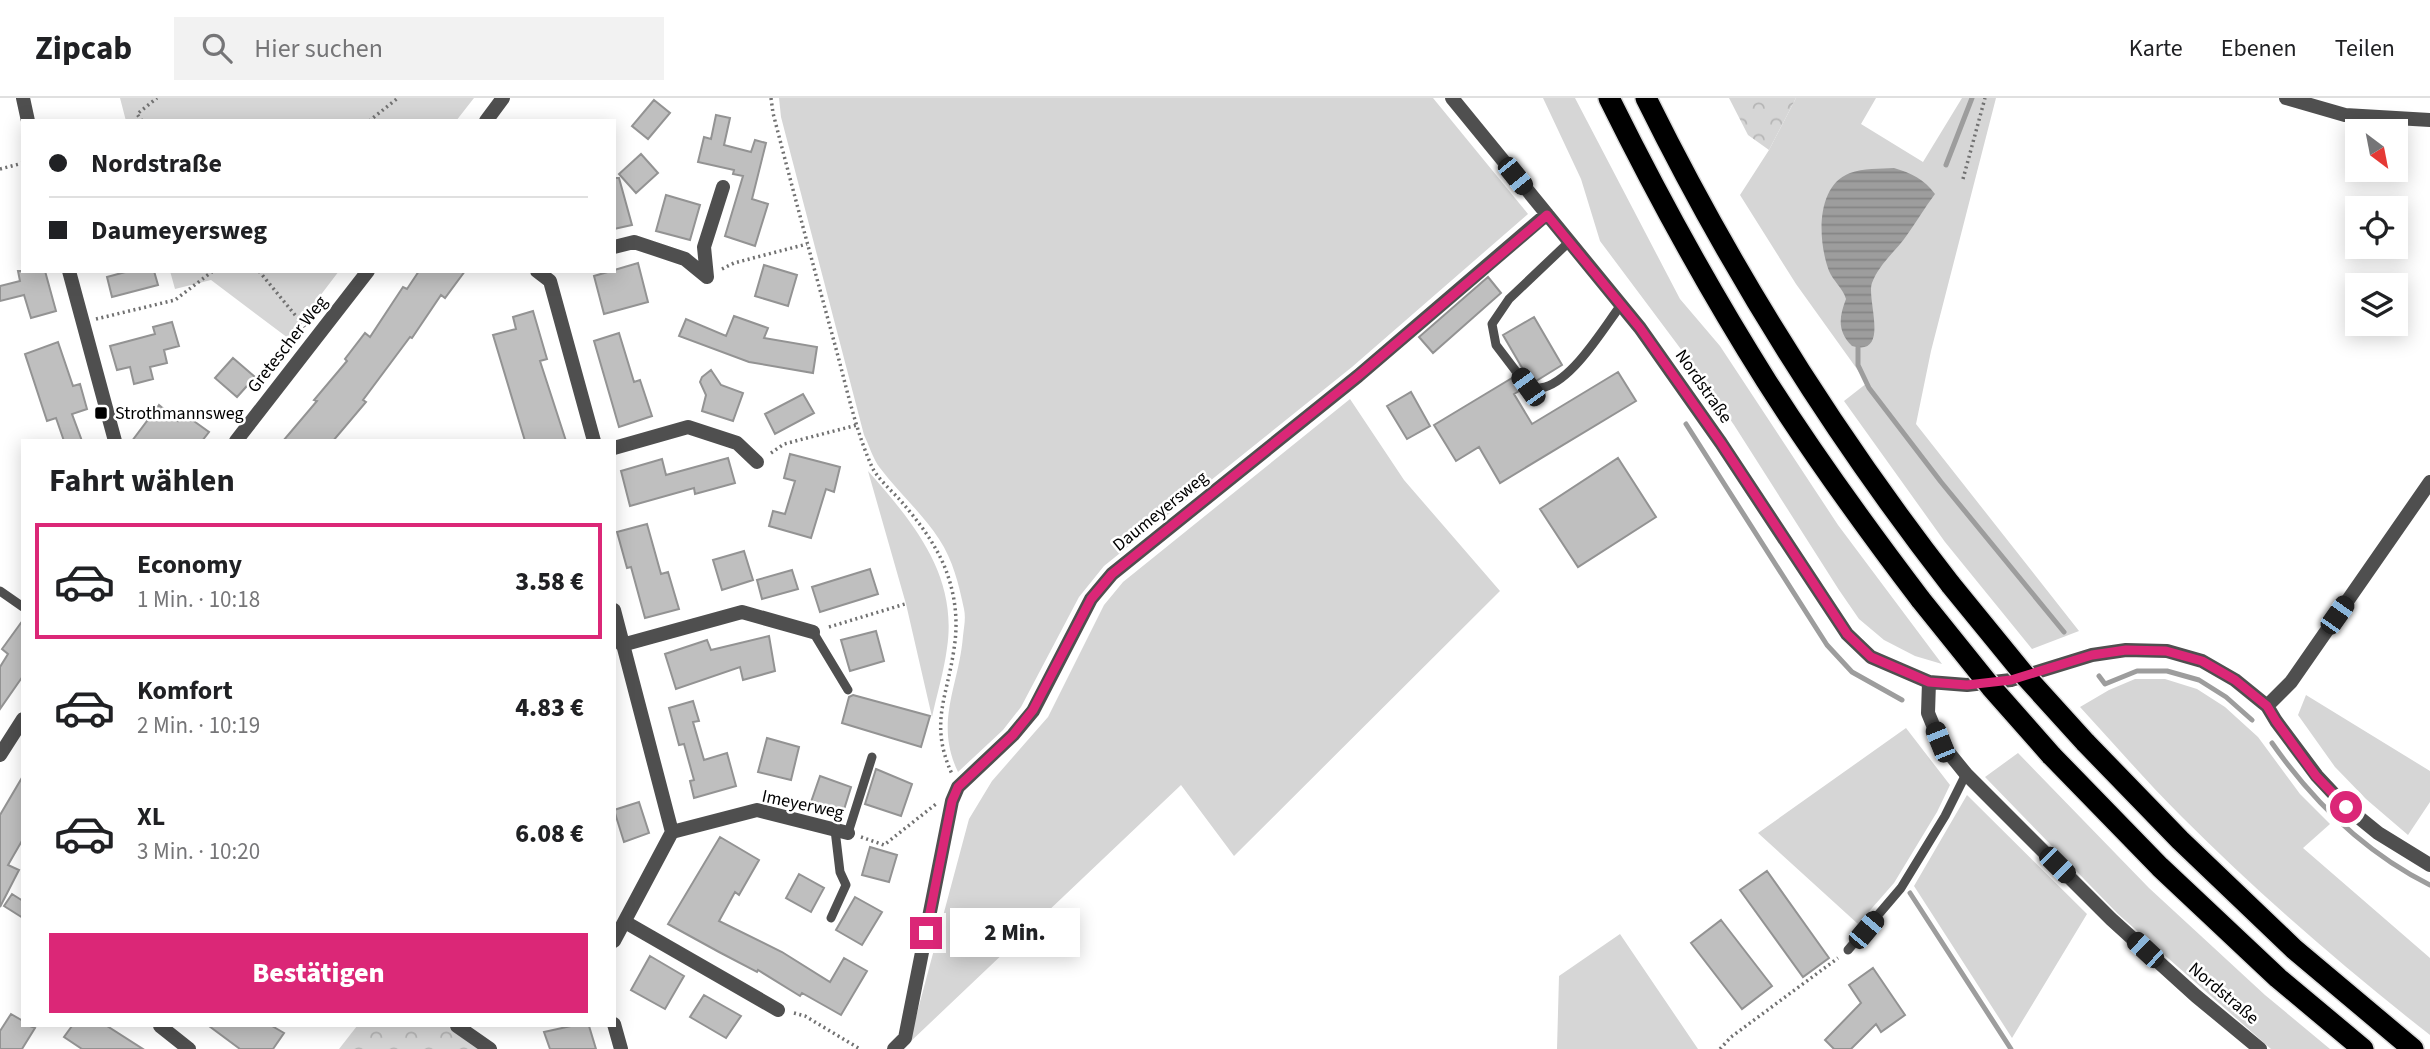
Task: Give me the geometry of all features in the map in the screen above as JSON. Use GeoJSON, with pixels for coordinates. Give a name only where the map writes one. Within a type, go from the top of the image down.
{"type":"FeatureCollection","features":[{"type":"Feature","properties":{"kind":"highway"},"geometry":{"type":"LineString","coordinates":[[1609,98],[1704,278],[1767,382],[1841,492],[1921,600],[1991,687],[2051,755],[2160,867],[2268,969],[2363,1049]]}},
{"type":"Feature","properties":{"kind":"highway"},"geometry":{"type":"LineString","coordinates":[[1646,98],[1731,259],[1793,362],[1891,507],[1951,585],[2085,742],[2180,841],[2294,949],[2413,1049]]}},
{"type":"Feature","properties":{"kind":"street"},"geometry":{"type":"LineString","coordinates":[[23,98],[28,119]]}},
{"type":"Feature","properties":{"kind":"street"},"geometry":{"type":"LineString","coordinates":[[487,119],[503,98]]}},
{"type":"Feature","properties":{"kind":"street","name":"Nordstraße"},"geometry":{"type":"LineString","coordinates":[[1452,98],[1640,328],[1721,443],[1847,634],[1871,657],[1929,682],[1967,685],[2011,680],[2092,655],[2126,650],[2166,651],[2202,661],[2235,680],[2267,706],[2316,776],[2346,807],[2378,833],[2430,865]]}},
{"type":"Feature","properties":{"kind":"street"},"geometry":{"type":"LineString","coordinates":[[2287,98],[2345,115],[2430,120]]}},
{"type":"Feature","properties":{"kind":"street"},"geometry":{"type":"LineString","coordinates":[[708,277],[705,247],[723,187]]}},
{"type":"Feature","properties":{"kind":"street","name":"Daumeyersweg"},"geometry":{"type":"LineString","coordinates":[[958,787],[1013,735],[1033,710],[1091,599],[1112,574],[1358,376],[1547,215]]}},
{"type":"Feature","properties":{"kind":"street"},"geometry":{"type":"LineString","coordinates":[[616,246],[634,242],[685,259],[708,277]]}},
{"type":"Feature","properties":{"kind":"street"},"geometry":{"type":"LineString","coordinates":[[70,273],[114,439]]}},
{"type":"Feature","properties":{"kind":"street","name":"Gretescher Weg"},"geometry":{"type":"LineString","coordinates":[[238,439],[366,273]]}},
{"type":"Feature","properties":{"kind":"street"},"geometry":{"type":"LineString","coordinates":[[554,276],[594,439]]}},
{"type":"Feature","properties":{"kind":"street"},"geometry":{"type":"LineString","coordinates":[[616,447],[688,427],[737,443],[757,462]]}},
{"type":"Feature","properties":{"kind":"street"},"geometry":{"type":"LineString","coordinates":[[2267,706],[2291,682],[2430,482]]}},
{"type":"Feature","properties":{"kind":"street"},"geometry":{"type":"LineString","coordinates":[[622,645],[742,612],[813,632]]}},
{"type":"Feature","properties":{"kind":"street"},"geometry":{"type":"LineString","coordinates":[[616,619],[673,832],[616,938]]}},
{"type":"Feature","properties":{"kind":"street","name":"Nordstraße"},"geometry":{"type":"LineString","coordinates":[[1929,682],[1928,713],[1940,742],[1966,774],[2112,919],[2196,996],[2260,1049]]}},
{"type":"Feature","properties":{"kind":"street"},"geometry":{"type":"LineString","coordinates":[[0,755],[21,722]]}},
{"type":"Feature","properties":{"kind":"street"},"geometry":{"type":"LineString","coordinates":[[894,1049],[905,1038],[952,801],[958,787]]}},
{"type":"Feature","properties":{"kind":"street","name":"Imeyerweg"},"geometry":{"type":"LineString","coordinates":[[673,832],[757,810],[842,831]]}},
{"type":"Feature","properties":{"kind":"street"},"geometry":{"type":"LineString","coordinates":[[625,922],[778,1010]]}},
{"type":"Feature","properties":{"kind":"street"},"geometry":{"type":"LineString","coordinates":[[161,1027],[189,1049]]}},
{"type":"Feature","properties":{"kind":"street"},"geometry":{"type":"LineString","coordinates":[[458,1027],[490,1049]]}},
{"type":"Feature","properties":{"kind":"street"},"geometry":{"type":"LineString","coordinates":[[615,1027],[621,1049]]}},
{"type":"Feature","properties":{"kind":"lane"},"geometry":{"type":"LineString","coordinates":[[1569,242],[1509,299],[1492,324],[1496,345],[1528,387],[1543,388],[1566,373],[1621,305]]}},
{"type":"Feature","properties":{"kind":"lane"},"geometry":{"type":"LineString","coordinates":[[0,591],[21,606]]}},
{"type":"Feature","properties":{"kind":"lane"},"geometry":{"type":"LineString","coordinates":[[813,632],[848,690]]}},
{"type":"Feature","properties":{"kind":"lane","name":"Imeyerweg"},"geometry":{"type":"LineString","coordinates":[[842,831],[872,757]]}},
{"type":"Feature","properties":{"kind":"lane"},"geometry":{"type":"LineString","coordinates":[[1848,950],[1901,888],[1945,816],[1966,774]]}},
{"type":"Feature","properties":{"kind":"lane"},"geometry":{"type":"LineString","coordinates":[[831,918],[846,885],[840,872],[842,831]]}},
{"type":"Feature","properties":{"kind":"path"},"geometry":{"type":"LineString","coordinates":[[140,119],[136,114],[157,98]]}},
{"type":"Feature","properties":{"kind":"path"},"geometry":{"type":"LineString","coordinates":[[372,119],[398,98]]}},
{"type":"Feature","properties":{"kind":"path"},"geometry":{"type":"LineString","coordinates":[[771,98],[807,244],[857,425],[873,470],[911,513],[933,545],[948,575],[957,615],[954,650],[942,699],[939,727],[944,758],[958,787],[884,845],[842,831]]}},
{"type":"Feature","properties":{"kind":"path"},"geometry":{"type":"LineString","coordinates":[[1963,179],[1985,98]]}},
{"type":"Feature","properties":{"kind":"path"},"geometry":{"type":"LineString","coordinates":[[0,169],[21,164]]}},
{"type":"Feature","properties":{"kind":"path"},"geometry":{"type":"LineString","coordinates":[[708,277],[733,262],[807,244]]}},
{"type":"Feature","properties":{"kind":"path"},"geometry":{"type":"LineString","coordinates":[[84,322],[176,300],[210,273]]}},
{"type":"Feature","properties":{"kind":"path"},"geometry":{"type":"LineString","coordinates":[[261,273],[316,338]]}},
{"type":"Feature","properties":{"kind":"path"},"geometry":{"type":"LineString","coordinates":[[757,462],[784,444],[857,425]]}},
{"type":"Feature","properties":{"kind":"path"},"geometry":{"type":"LineString","coordinates":[[813,632],[905,604]]}},
{"type":"Feature","properties":{"kind":"path"},"geometry":{"type":"LineString","coordinates":[[1720,1049],[1731,1037],[1848,950]]}},
{"type":"Feature","properties":{"kind":"path"},"geometry":{"type":"LineString","coordinates":[[778,1010],[805,1016],[860,1049]]}},
{"type":"Feature","properties":{"kind":"green space"},"geometry":{"type":"Polygon","coordinates":[[[120,98],[474,98],[458,119],[125,119],[120,98]]]}},
{"type":"Feature","properties":{"kind":"green space"},"geometry":{"type":"Polygon","coordinates":[[[779,98],[1433,98],[1528,214],[1352,367],[1104,566],[1079,597],[1021,707],[1003,730],[958,772],[951,754],[948,720],[965,622],[958,582],[939,539],[880,468],[864,435],[781,117],[779,98]]]}},
{"type":"Feature","properties":{"kind":"green space"},"geometry":{"type":"Polygon","coordinates":[[[1543,98],[1575,98],[1680,299],[1720,346],[1838,525],[1942,664],[1915,656],[1884,640],[1859,619],[1734,425],[1600,241],[1581,179],[1543,98]]]}},
{"type":"Feature","properties":{"kind":"green space"},"geometry":{"type":"Polygon","coordinates":[[[1729,98],[1796,98],[1769,150],[1748,135],[1729,98]]]}},
{"type":"Feature","properties":{"kind":"green space"},"geometry":{"type":"Polygon","coordinates":[[[1796,98],[1876,98],[1861,124],[1923,162],[1962,98],[1996,98],[1931,351],[1916,424],[2079,631],[2032,649],[1945,542],[1844,401],[1867,383],[1796,284],[1740,195],[1769,150],[1796,98]]]}},
{"type":"Feature","properties":{"kind":"green space"},"geometry":{"type":"Polygon","coordinates":[[[171,273],[337,273],[288,338],[211,280],[175,289],[171,273]]]}},
{"type":"Feature","properties":{"kind":"green space"},"geometry":{"type":"Polygon","coordinates":[[[1350,399],[1404,480],[1500,591],[1234,856],[1181,785],[909,1043],[969,819],[992,781],[1048,717],[1104,605],[1123,582],[1350,399]]]}},
{"type":"Feature","properties":{"kind":"green space"},"geometry":{"type":"Polygon","coordinates":[[[868,471],[916,530],[939,573],[946,597],[949,622],[947,648],[932,717],[906,604],[868,471]]]}},
{"type":"Feature","properties":{"kind":"green space"},"geometry":{"type":"Polygon","coordinates":[[[2135,679],[2165,679],[2197,689],[2225,707],[2258,737],[2300,794],[2330,824],[2303,848],[2430,958],[2430,1035],[2334,957],[2211,846],[2080,707],[2135,679]]]}},
{"type":"Feature","properties":{"kind":"green space"},"geometry":{"type":"Polygon","coordinates":[[[2306,695],[2430,771],[2430,802],[2408,835],[2366,799],[2335,767],[2298,715],[2306,695]]]}},
{"type":"Feature","properties":{"kind":"green space"},"geometry":{"type":"Polygon","coordinates":[[[1906,728],[1950,785],[1937,812],[1894,883],[1858,924],[1758,833],[1906,728]]]}},
{"type":"Feature","properties":{"kind":"green space"},"geometry":{"type":"Polygon","coordinates":[[[2018,753],[2149,888],[2265,995],[2330,1049],[2271,1049],[2118,914],[1985,777],[2018,753]]]}},
{"type":"Feature","properties":{"kind":"green space"},"geometry":{"type":"Polygon","coordinates":[[[1967,795],[2087,914],[2012,1038],[1914,886],[1967,795]]]}},
{"type":"Feature","properties":{"kind":"green space"},"geometry":{"type":"Polygon","coordinates":[[[1620,934],[1698,1049],[1557,1049],[1559,976],[1620,934]]]}},
{"type":"Feature","properties":{"kind":"green space"},"geometry":{"type":"Polygon","coordinates":[[[356,1027],[449,1027],[479,1049],[339,1049],[356,1027]]]}},
{"type":"Feature","properties":{"kind":"shaded area"},"geometry":{"type":"Polygon","coordinates":[[[1894,168],[1917,177],[1935,194],[1872,283],[1874,335],[1871,343],[1864,347],[1852,346],[1844,335],[1841,324],[1846,299],[1825,259],[1822,216],[1825,202],[1830,190],[1850,173],[1866,169],[1894,168]]]}},
{"type":"Feature","properties":{"kind":"building"},"geometry":{"type":"Polygon","coordinates":[[[654,100],[670,113],[648,139],[632,126],[654,100]]]}},
{"type":"Feature","properties":{"kind":"building"},"geometry":{"type":"Polygon","coordinates":[[[716,115],[730,118],[724,145],[751,152],[755,140],[766,143],[752,199],[768,204],[755,246],[725,236],[743,176],[733,174],[734,170],[698,162],[704,137],[711,139],[716,115]]]}},
{"type":"Feature","properties":{"kind":"building"},"geometry":{"type":"Polygon","coordinates":[[[641,154],[658,173],[636,193],[619,174],[641,154]]]}},
{"type":"Feature","properties":{"kind":"building"},"geometry":{"type":"Polygon","coordinates":[[[616,178],[619,178],[632,225],[616,229],[616,178]]]}},
{"type":"Feature","properties":{"kind":"building"},"geometry":{"type":"Polygon","coordinates":[[[666,195],[700,205],[690,240],[656,231],[666,195]]]}},
{"type":"Feature","properties":{"kind":"building"},"geometry":{"type":"Polygon","coordinates":[[[638,263],[648,302],[604,314],[594,276],[616,273],[616,270],[638,263]]]}},
{"type":"Feature","properties":{"kind":"building"},"geometry":{"type":"Polygon","coordinates":[[[764,265],[797,275],[788,306],[755,296],[764,265]]]}},
{"type":"Feature","properties":{"kind":"building"},"geometry":{"type":"Polygon","coordinates":[[[18,271],[46,273],[56,311],[31,318],[24,295],[0,301],[0,286],[20,281],[18,271]]]}},
{"type":"Feature","properties":{"kind":"building"},"geometry":{"type":"Polygon","coordinates":[[[122,273],[155,273],[158,285],[112,297],[107,277],[122,273]]]}},
{"type":"Feature","properties":{"kind":"building"},"geometry":{"type":"Polygon","coordinates":[[[418,273],[464,273],[445,298],[441,295],[412,338],[410,337],[363,400],[366,402],[335,439],[285,439],[317,401],[314,400],[347,361],[345,359],[365,333],[370,337],[403,287],[407,289],[418,273]]]}},
{"type":"Feature","properties":{"kind":"building"},"geometry":{"type":"Polygon","coordinates":[[[1488,277],[1501,293],[1433,353],[1419,337],[1488,277]]]}},
{"type":"Feature","properties":{"kind":"building"},"geometry":{"type":"Polygon","coordinates":[[[533,311],[547,359],[540,361],[565,439],[524,439],[493,335],[516,329],[513,317],[533,311]]]}},
{"type":"Feature","properties":{"kind":"building"},"geometry":{"type":"Polygon","coordinates":[[[734,316],[768,328],[764,338],[817,347],[813,373],[749,362],[679,336],[686,319],[726,336],[734,316]]]}},
{"type":"Feature","properties":{"kind":"building"},"geometry":{"type":"Polygon","coordinates":[[[1534,317],[1562,365],[1532,381],[1503,335],[1534,317]]]}},
{"type":"Feature","properties":{"kind":"building"},"geometry":{"type":"Polygon","coordinates":[[[172,322],[179,346],[164,350],[167,363],[150,367],[153,379],[134,384],[130,367],[117,370],[110,346],[155,334],[153,327],[172,322]]]}},
{"type":"Feature","properties":{"kind":"building"},"geometry":{"type":"Polygon","coordinates":[[[619,333],[634,382],[640,380],[652,416],[619,427],[594,341],[619,333]]]}},
{"type":"Feature","properties":{"kind":"building"},"geometry":{"type":"Polygon","coordinates":[[[58,342],[73,386],[80,384],[87,409],[72,414],[81,439],[63,439],[56,418],[47,421],[25,354],[58,342]]]}},
{"type":"Feature","properties":{"kind":"building"},"geometry":{"type":"Polygon","coordinates":[[[233,358],[255,377],[237,397],[215,378],[233,358]]]}},
{"type":"Feature","properties":{"kind":"building"},"geometry":{"type":"Polygon","coordinates":[[[711,370],[721,385],[743,393],[733,421],[702,411],[706,395],[700,382],[711,370]]]}},
{"type":"Feature","properties":{"kind":"building"},"geometry":{"type":"Polygon","coordinates":[[[1618,372],[1636,401],[1500,483],[1479,447],[1456,461],[1434,425],[1512,378],[1521,390],[1514,394],[1532,424],[1618,372]]]}},
{"type":"Feature","properties":{"kind":"building"},"geometry":{"type":"Polygon","coordinates":[[[1411,392],[1430,426],[1407,439],[1387,406],[1411,392]]]}},
{"type":"Feature","properties":{"kind":"building"},"geometry":{"type":"Polygon","coordinates":[[[803,394],[814,413],[775,434],[765,414],[803,394]]]}},
{"type":"Feature","properties":{"kind":"building"},"geometry":{"type":"Polygon","coordinates":[[[159,405],[178,421],[184,414],[209,432],[204,439],[134,439],[159,405]]]}},
{"type":"Feature","properties":{"kind":"building"},"geometry":{"type":"Polygon","coordinates":[[[790,454],[840,467],[834,492],[826,489],[811,538],[769,526],[773,511],[785,514],[795,481],[784,478],[790,454]]]}},
{"type":"Feature","properties":{"kind":"building"},"geometry":{"type":"Polygon","coordinates":[[[728,458],[735,483],[695,494],[694,488],[630,506],[621,471],[662,459],[666,475],[728,458]]]}},
{"type":"Feature","properties":{"kind":"building"},"geometry":{"type":"Polygon","coordinates":[[[1618,458],[1656,517],[1578,567],[1540,509],[1618,458]]]}},
{"type":"Feature","properties":{"kind":"building"},"geometry":{"type":"Polygon","coordinates":[[[647,524],[661,574],[668,572],[679,609],[645,618],[631,567],[627,568],[617,532],[647,524]]]}},
{"type":"Feature","properties":{"kind":"building"},"geometry":{"type":"Polygon","coordinates":[[[744,551],[753,580],[722,590],[713,560],[744,551]]]}},
{"type":"Feature","properties":{"kind":"building"},"geometry":{"type":"Polygon","coordinates":[[[870,569],[878,594],[820,612],[812,587],[870,569]]]}},
{"type":"Feature","properties":{"kind":"building"},"geometry":{"type":"Polygon","coordinates":[[[792,570],[798,589],[762,599],[757,580],[792,570]]]}},
{"type":"Feature","properties":{"kind":"building"},"geometry":{"type":"Polygon","coordinates":[[[21,623],[21,679],[0,709],[0,667],[8,654],[2,649],[21,623]]]}},
{"type":"Feature","properties":{"kind":"building"},"geometry":{"type":"Polygon","coordinates":[[[876,631],[884,661],[850,671],[841,640],[876,631]]]}},
{"type":"Feature","properties":{"kind":"building"},"geometry":{"type":"Polygon","coordinates":[[[769,636],[775,671],[743,680],[740,667],[676,689],[665,654],[707,640],[711,650],[769,636]]]}},
{"type":"Feature","properties":{"kind":"building"},"geometry":{"type":"Polygon","coordinates":[[[853,695],[930,716],[921,747],[842,723],[849,697],[853,695]]]}},
{"type":"Feature","properties":{"kind":"building"},"geometry":{"type":"Polygon","coordinates":[[[693,701],[699,721],[693,722],[704,760],[727,753],[736,786],[694,798],[690,781],[694,780],[684,744],[679,745],[669,708],[693,701]]]}},
{"type":"Feature","properties":{"kind":"building"},"geometry":{"type":"Polygon","coordinates":[[[767,738],[799,747],[791,780],[758,772],[767,738]]]}},
{"type":"Feature","properties":{"kind":"building"},"geometry":{"type":"Polygon","coordinates":[[[876,769],[912,784],[901,816],[865,804],[876,769]]]}},
{"type":"Feature","properties":{"kind":"building"},"geometry":{"type":"Polygon","coordinates":[[[820,776],[851,787],[842,816],[810,805],[820,776]]]}},
{"type":"Feature","properties":{"kind":"building"},"geometry":{"type":"Polygon","coordinates":[[[21,779],[21,842],[8,865],[19,870],[0,907],[0,815],[21,779]]]}},
{"type":"Feature","properties":{"kind":"building"},"geometry":{"type":"Polygon","coordinates":[[[639,802],[649,833],[624,842],[616,809],[639,802]]]}},
{"type":"Feature","properties":{"kind":"building"},"geometry":{"type":"Polygon","coordinates":[[[720,837],[759,860],[739,895],[735,892],[719,921],[782,952],[830,982],[844,958],[867,971],[841,1015],[802,993],[800,996],[758,970],[757,972],[668,924],[720,837]]]}},
{"type":"Feature","properties":{"kind":"building"},"geometry":{"type":"Polygon","coordinates":[[[870,847],[897,855],[889,882],[862,875],[870,847]]]}},
{"type":"Feature","properties":{"kind":"building"},"geometry":{"type":"Polygon","coordinates":[[[1767,871],[1829,958],[1803,977],[1740,890],[1767,871]]]}},
{"type":"Feature","properties":{"kind":"building"},"geometry":{"type":"Polygon","coordinates":[[[799,874],[824,888],[811,912],[786,898],[799,874]]]}},
{"type":"Feature","properties":{"kind":"building"},"geometry":{"type":"Polygon","coordinates":[[[12,894],[21,900],[21,917],[4,906],[12,894]]]}},
{"type":"Feature","properties":{"kind":"building"},"geometry":{"type":"Polygon","coordinates":[[[855,897],[882,912],[862,945],[836,930],[855,897]]]}},
{"type":"Feature","properties":{"kind":"building"},"geometry":{"type":"Polygon","coordinates":[[[1721,920],[1772,986],[1742,1009],[1691,943],[1721,920]]]}},
{"type":"Feature","properties":{"kind":"building"},"geometry":{"type":"Polygon","coordinates":[[[650,956],[684,976],[665,1009],[631,990],[650,956]]]}},
{"type":"Feature","properties":{"kind":"building"},"geometry":{"type":"Polygon","coordinates":[[[1873,968],[1905,1015],[1881,1032],[1876,1024],[1851,1049],[1834,1049],[1825,1040],[1861,1003],[1849,985],[1873,968]]]}},
{"type":"Feature","properties":{"kind":"building"},"geometry":{"type":"Polygon","coordinates":[[[704,995],[741,1016],[726,1038],[690,1017],[704,995]]]}},
{"type":"Feature","properties":{"kind":"building"},"geometry":{"type":"Polygon","coordinates":[[[11,1014],[21,1020],[21,1027],[35,1028],[22,1049],[0,1049],[0,1031],[11,1014]]]}},
{"type":"Feature","properties":{"kind":"building"},"geometry":{"type":"Polygon","coordinates":[[[71,1027],[109,1027],[143,1049],[82,1049],[64,1037],[71,1027]]]}},
{"type":"Feature","properties":{"kind":"building"},"geometry":{"type":"Polygon","coordinates":[[[210,1027],[274,1027],[284,1033],[273,1049],[240,1049],[210,1027]]]}},
{"type":"Feature","properties":{"kind":"building"},"geometry":{"type":"Polygon","coordinates":[[[566,1027],[589,1027],[596,1049],[550,1049],[544,1032],[566,1027]]]}},
{"type":"Feature","properties":{"kind":"waterway"},"geometry":{"type":"LineString","coordinates":[[1946,165],[1972,98]]}},
{"type":"Feature","properties":{"kind":"waterway"},"geometry":{"type":"LineString","coordinates":[[1858,348],[1858,365],[1869,388],[1941,482],[2064,632]]}},
{"type":"Feature","properties":{"kind":"waterway"},"geometry":{"type":"LineString","coordinates":[[1686,424],[1827,645],[1852,672],[1902,700]]}},
{"type":"Feature","properties":{"kind":"waterway"},"geometry":{"type":"LineString","coordinates":[[2099,676],[2105,684],[2137,671],[2167,671],[2199,680],[2226,697],[2252,720]]}},
{"type":"Feature","properties":{"kind":"waterway"},"geometry":{"type":"LineString","coordinates":[[2272,743],[2305,786],[2342,824],[2383,857],[2430,885]]}},
{"type":"Feature","properties":{"kind":"waterway"},"geometry":{"type":"LineString","coordinates":[[1910,893],[2011,1049]]}},
{"type":"Feature","properties":{"kind":"place","name":"Strothmannsweg"},"geometry":{"type":"Point","coordinates":[101,413]}},
{"type":"Feature","properties":{"kind":"route"},"geometry":{"type":"LineString","coordinates":[[926,933],[952,801],[958,787],[1013,735],[1033,710],[1091,599],[1112,574],[1358,376],[1547,215],[1640,328],[1721,443],[1847,634],[1871,657],[1929,682],[1967,685],[2011,680],[2092,655],[2126,650],[2166,651],[2202,661],[2235,680],[2267,706],[2316,776],[2346,807]]}}]}
